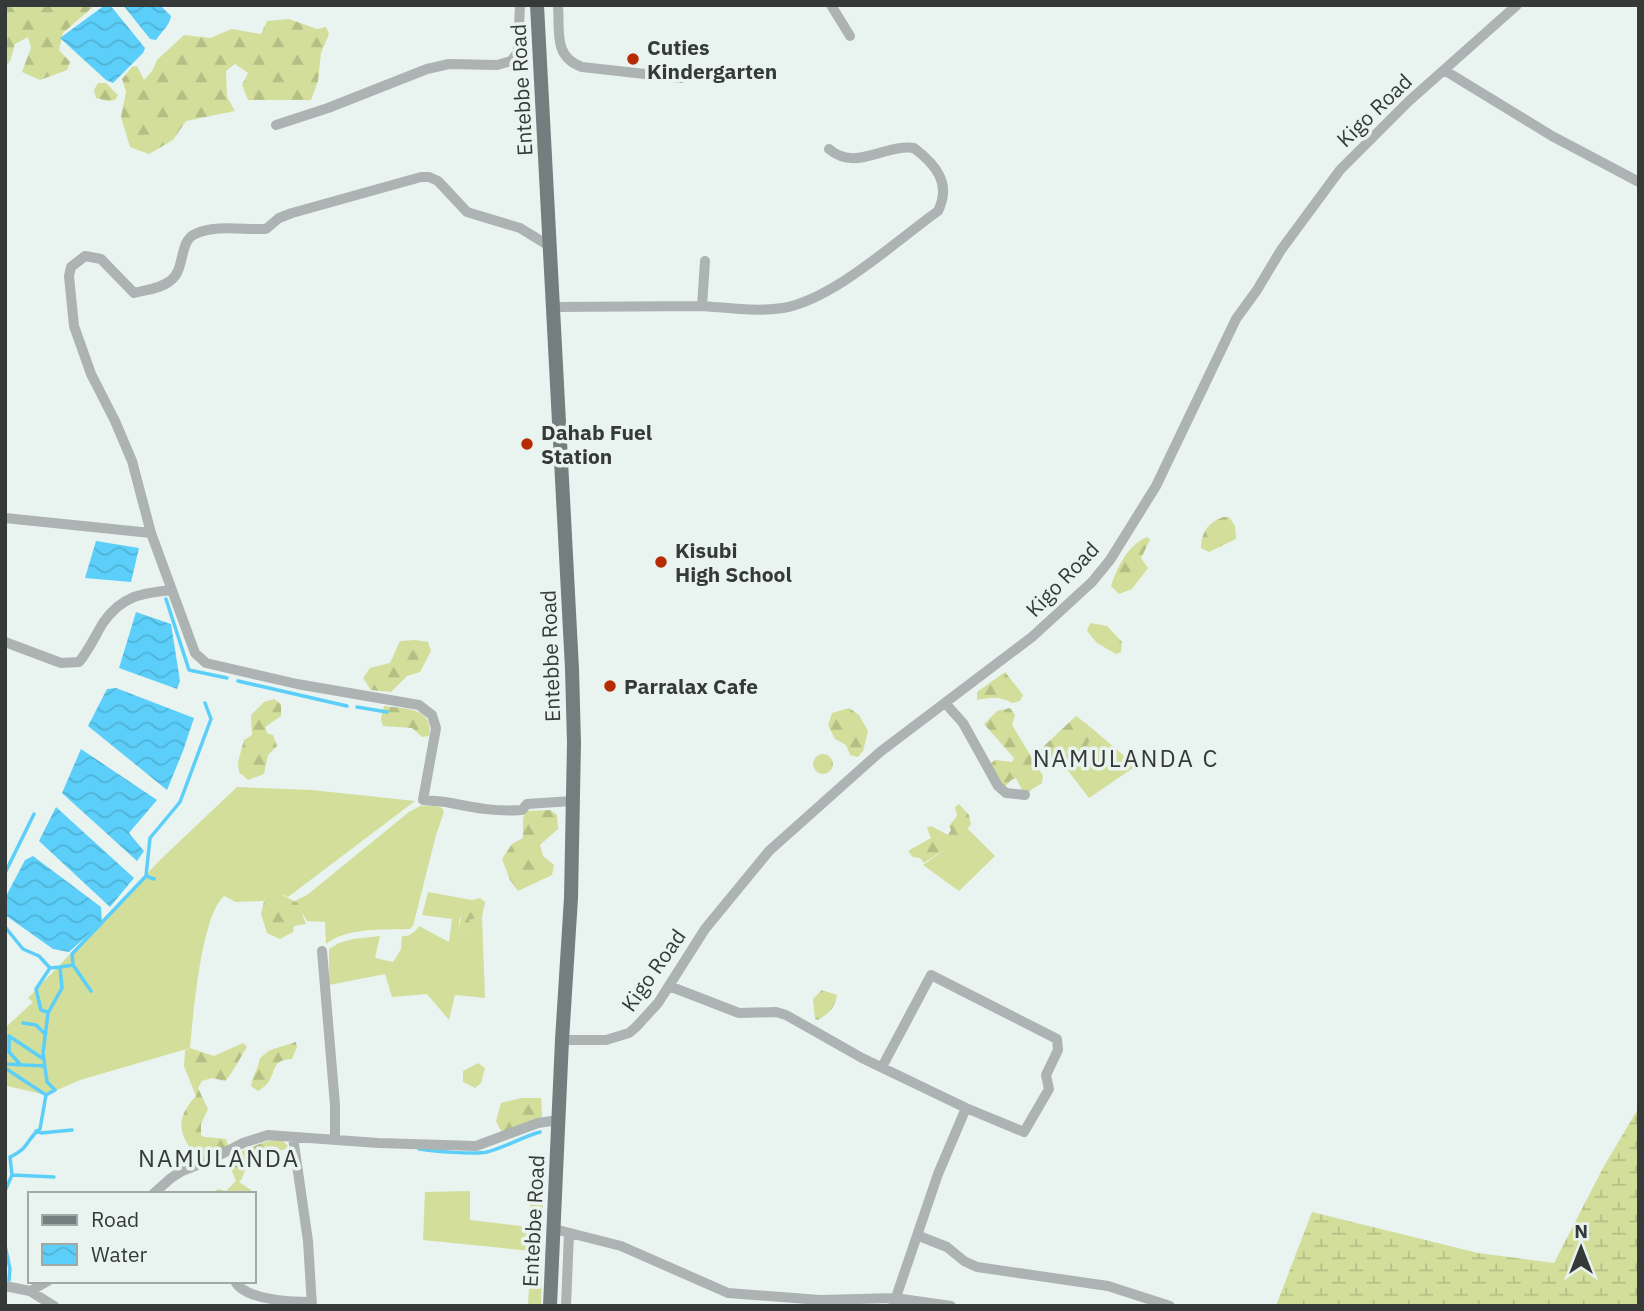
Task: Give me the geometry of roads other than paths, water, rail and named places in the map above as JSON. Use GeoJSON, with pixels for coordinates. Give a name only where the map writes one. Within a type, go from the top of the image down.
{"type":"FeatureCollection","features":[{"type":"Feature","properties":{"kind":"main road","name":"Entebbe Road"},"geometry":{"type":"LineString","coordinates":[[537,5],[572,669],[571,898],[550,1306]]}},
{"type":"Feature","properties":{"kind":"street"},"geometry":{"type":"LineString","coordinates":[[276,125],[328,108],[427,69],[449,64],[497,65],[511,61],[518,52],[520,5]]}},
{"type":"Feature","properties":{"kind":"street"},"geometry":{"type":"LineString","coordinates":[[558,5],[561,50],[572,63],[681,78]]}},
{"type":"Feature","properties":{"kind":"street"},"geometry":{"type":"LineString","coordinates":[[831,5],[850,36]]}},
{"type":"Feature","properties":{"kind":"street","name":"Kigo Road"},"geometry":{"type":"LineString","coordinates":[[562,1040],[606,1040],[629,1033],[658,1003],[705,929],[769,851],[857,772],[1049,623],[1085,589],[1110,560],[1156,486],[1236,318],[1281,250],[1340,170],[1444,70],[1517,5]]}},
{"type":"Feature","properties":{"kind":"street"},"geometry":{"type":"LineString","coordinates":[[1444,70],[1552,136],[1639,182]]}},
{"type":"Feature","properties":{"kind":"street"},"geometry":{"type":"LineString","coordinates":[[554,307],[786,307],[813,299],[835,286],[938,211],[942,203],[941,176],[936,167],[914,148],[853,159],[843,159],[828,149]]}},
{"type":"Feature","properties":{"kind":"street"},"geometry":{"type":"LineString","coordinates":[[551,247],[506,222],[467,212],[438,181],[421,177],[292,213],[279,218],[266,229],[227,229],[195,234],[187,243],[180,270],[175,278],[161,286],[134,293],[101,259],[85,256],[71,267],[69,276],[74,326],[91,374],[132,461],[151,533],[195,653],[206,663],[297,684],[419,705],[432,715],[436,727],[424,800],[449,802],[475,809],[508,811],[522,810],[527,804],[572,801]]}},
{"type":"Feature","properties":{"kind":"street"},"geometry":{"type":"LineString","coordinates":[[702,306],[705,261]]}},
{"type":"Feature","properties":{"kind":"street"},"geometry":{"type":"LineString","coordinates":[[5,518],[151,533]]}},
{"type":"Feature","properties":{"kind":"street"},"geometry":{"type":"LineString","coordinates":[[5,642],[61,663],[79,662],[104,621],[126,601],[140,593],[172,590]]}},
{"type":"Feature","properties":{"kind":"street"},"geometry":{"type":"LineString","coordinates":[[944,704],[963,723],[998,786],[1006,793],[1025,796]]}},
{"type":"Feature","properties":{"kind":"street"},"geometry":{"type":"LineString","coordinates":[[321,951],[335,1105],[335,1140]]}},
{"type":"Feature","properties":{"kind":"street"},"geometry":{"type":"LineString","coordinates":[[669,986],[739,1013],[775,1012],[786,1015],[881,1067],[966,1108],[1024,1132],[1049,1089],[1046,1075],[1058,1050],[1057,1039],[931,975],[881,1067]]}},
{"type":"Feature","properties":{"kind":"street"},"geometry":{"type":"LineString","coordinates":[[894,1302],[919,1236],[938,1174],[966,1108]]}},
{"type":"Feature","properties":{"kind":"street"},"geometry":{"type":"LineString","coordinates":[[156,1192],[182,1171],[243,1143],[268,1135],[476,1146],[538,1123],[559,1120]]}},
{"type":"Feature","properties":{"kind":"street"},"geometry":{"type":"LineString","coordinates":[[237,1283],[244,1291],[312,1304],[308,1241],[293,1137]]}},
{"type":"Feature","properties":{"kind":"street"},"geometry":{"type":"LineString","coordinates":[[554,1229],[621,1246],[728,1293],[951,1306]]}},
{"type":"Feature","properties":{"kind":"street"},"geometry":{"type":"LineString","coordinates":[[566,1306],[569,1233]]}},
{"type":"Feature","properties":{"kind":"street"},"geometry":{"type":"LineString","coordinates":[[919,1236],[947,1247],[964,1261],[977,1267],[1108,1286],[1170,1306]]}},
{"type":"Feature","properties":{"kind":"street"},"geometry":{"type":"LineString","coordinates":[[30,1292],[45,1283]]}},
{"type":"Feature","properties":{"kind":"street"},"geometry":{"type":"LineString","coordinates":[[5,1286],[30,1292],[54,1306]]}},
{"type":"Feature","properties":{"kind":"water"},"geometry":{"type":"Polygon","coordinates":[[[105,5],[110,5],[145,48],[113,83],[106,80],[60,38],[105,5]]]}},
{"type":"Feature","properties":{"kind":"water"},"geometry":{"type":"Polygon","coordinates":[[[123,5],[160,5],[171,16],[156,40],[150,39],[123,5]]]}},
{"type":"Feature","properties":{"kind":"water"},"geometry":{"type":"Polygon","coordinates":[[[96,541],[139,548],[131,582],[85,578],[96,541]]]}},
{"type":"Feature","properties":{"kind":"water"},"geometry":{"type":"Polygon","coordinates":[[[136,612],[171,624],[180,681],[177,689],[119,668],[136,612]]]}},
{"type":"Feature","properties":{"kind":"water"},"geometry":{"type":"Polygon","coordinates":[[[116,688],[194,718],[167,790],[88,726],[107,689],[116,688]]]}},
{"type":"Feature","properties":{"kind":"water"},"geometry":{"type":"Polygon","coordinates":[[[81,749],[157,800],[129,833],[144,851],[137,861],[62,793],[81,749]]]}},
{"type":"Feature","properties":{"kind":"water"},"geometry":{"type":"Polygon","coordinates":[[[56,807],[134,878],[110,907],[39,841],[56,807]]]}},
{"type":"Feature","properties":{"kind":"water"},"geometry":{"type":"Polygon","coordinates":[[[33,856],[101,907],[102,922],[69,952],[53,949],[5,915],[5,898],[25,860],[33,856]]]}},
{"type":"Feature","properties":{"kind":"waterway"},"geometry":{"type":"LineString","coordinates":[[166,599],[189,670],[227,678]]}},
{"type":"Feature","properties":{"kind":"waterway"},"geometry":{"type":"LineString","coordinates":[[238,681],[347,706]]}},
{"type":"Feature","properties":{"kind":"waterway"},"geometry":{"type":"LineString","coordinates":[[146,876],[150,838],[180,802],[211,719],[205,703]]}},
{"type":"Feature","properties":{"kind":"waterway"},"geometry":{"type":"LineString","coordinates":[[357,707],[387,712]]}},
{"type":"Feature","properties":{"kind":"waterway"},"geometry":{"type":"LineString","coordinates":[[5,873],[34,814]]}},
{"type":"Feature","properties":{"kind":"waterway"},"geometry":{"type":"LineString","coordinates":[[60,967],[73,965],[72,954],[146,876],[154,879]]}},
{"type":"Feature","properties":{"kind":"waterway"},"geometry":{"type":"LineString","coordinates":[[5,927],[23,949],[39,956],[50,968],[60,967],[62,988],[48,1013],[43,1053],[47,1082],[55,1090],[46,1095],[40,1129],[22,1150],[10,1157],[12,1175],[5,1191]]}},
{"type":"Feature","properties":{"kind":"waterway"},"geometry":{"type":"LineString","coordinates":[[73,965],[91,991]]}},
{"type":"Feature","properties":{"kind":"waterway"},"geometry":{"type":"LineString","coordinates":[[47,1012],[41,1010],[36,989],[50,968]]}},
{"type":"Feature","properties":{"kind":"waterway"},"geometry":{"type":"LineString","coordinates":[[23,1023],[36,1025],[45,1034]]}},
{"type":"Feature","properties":{"kind":"waterway"},"geometry":{"type":"LineString","coordinates":[[9,1036],[42,1058]]}},
{"type":"Feature","properties":{"kind":"waterway"},"geometry":{"type":"LineString","coordinates":[[9,1036],[9,1052],[20,1064]]}},
{"type":"Feature","properties":{"kind":"waterway"},"geometry":{"type":"LineString","coordinates":[[5,1064],[44,1066]]}},
{"type":"Feature","properties":{"kind":"waterway"},"geometry":{"type":"LineString","coordinates":[[5,1068],[46,1095]]}},
{"type":"Feature","properties":{"kind":"waterway"},"geometry":{"type":"LineString","coordinates":[[36,1131],[41,1133],[72,1130]]}},
{"type":"Feature","properties":{"kind":"waterway"},"geometry":{"type":"LineString","coordinates":[[419,1149],[481,1153],[540,1132]]}},
{"type":"Feature","properties":{"kind":"waterway"},"geometry":{"type":"LineString","coordinates":[[12,1175],[54,1177]]}},
{"type":"Feature","properties":{"kind":"waterway"},"geometry":{"type":"LineString","coordinates":[[5,1245],[10,1269],[9,1280]]}},
{"type":"Feature","properties":{"kind":"place","name":"Cuties Kindergarten"},"geometry":{"type":"Point","coordinates":[633,59]}},
{"type":"Feature","properties":{"kind":"place","name":"Dahab Fuel Station"},"geometry":{"type":"Point","coordinates":[527,444]}},
{"type":"Feature","properties":{"kind":"place","name":"Kisubi High School"},"geometry":{"type":"Point","coordinates":[661,562]}},
{"type":"Feature","properties":{"kind":"place","name":"Parralax Cafe"},"geometry":{"type":"Point","coordinates":[610,686]}},
{"type":"Feature","properties":{"kind":"district","name":"NAMULANDA C"},"geometry":{"type":"Point","coordinates":[1126,758]}},
{"type":"Feature","properties":{"kind":"district","name":"NAMULANDA"},"geometry":{"type":"Point","coordinates":[219,1158]}}]}
